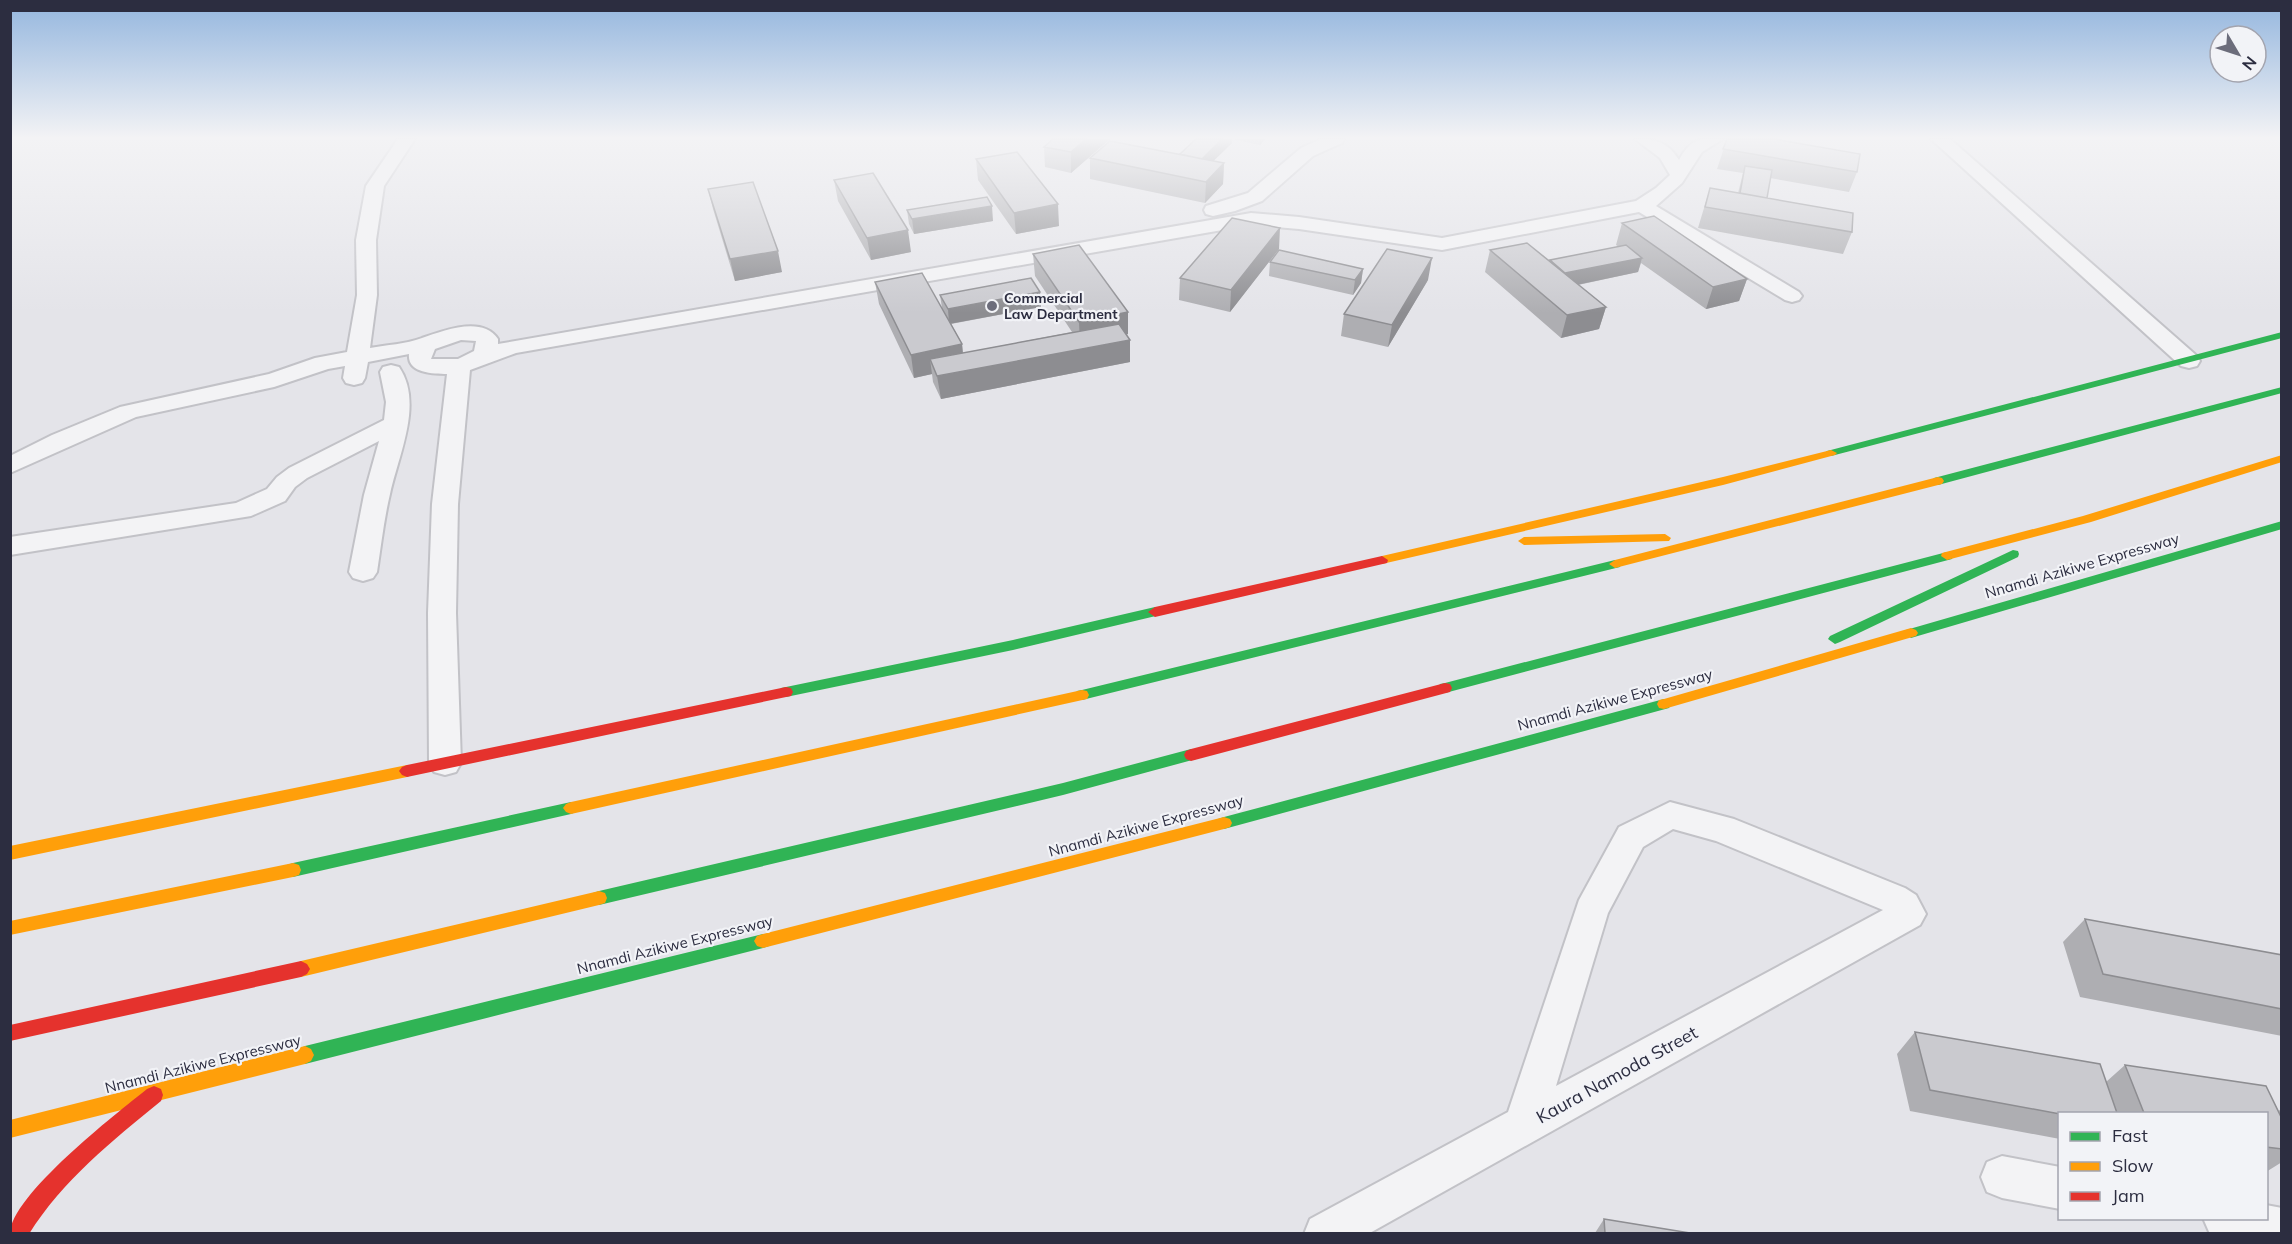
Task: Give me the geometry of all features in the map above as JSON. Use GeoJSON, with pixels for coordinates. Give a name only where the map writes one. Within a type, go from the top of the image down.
{"type":"FeatureCollection","features":[{"type":"Feature","properties":{"kind":"main road"},"geometry":{"type":"LineString","coordinates":[[10,853],[1013,645],[1722,481],[2282,335]]}},
{"type":"Feature","properties":{"kind":"main road"},"geometry":{"type":"LineString","coordinates":[[10,928],[291,870],[1041,705],[1726,537],[2282,390]]}},
{"type":"Feature","properties":{"kind":"main road"},"geometry":{"type":"LineString","coordinates":[[10,1033],[256,979],[1063,789],[2087,519],[2282,458]]}},
{"type":"Feature","properties":{"kind":"main road"},"geometry":{"type":"LineString","coordinates":[[1744,682],[2087,519]]}},
{"type":"Feature","properties":{"kind":"main road","name":"Nnamdi Azikiwe Expressway"},"geometry":{"type":"LineString","coordinates":[[10,1129],[1115,853],[1744,682],[2282,525]]}},
{"type":"Feature","properties":{"kind":"main road"},"geometry":{"type":"LineString","coordinates":[[1454,542],[1726,537]]}},
{"type":"Feature","properties":{"kind":"main road"},"geometry":{"type":"LineString","coordinates":[[17,1233],[22,1223],[67,1168],[157,1093]]}},
{"type":"Feature","properties":{"kind":"street"},"geometry":{"type":"LineString","coordinates":[[356,367],[367,295],[366,240],[373,197]]}},
{"type":"Feature","properties":{"kind":"street"},"geometry":{"type":"LineString","coordinates":[[10,466],[61,440],[128,412],[189,397],[274,380],[317,382],[356,367],[427,355],[446,368],[473,353],[511,339],[1178,218],[1235,205],[1255,197]]}},
{"type":"Feature","properties":{"kind":"street"},"geometry":{"type":"LineString","coordinates":[[511,339],[1251,219],[1288,220],[1398,240],[1442,244],[1642,206],[1658,197]]}},
{"type":"Feature","properties":{"kind":"street"},"geometry":{"type":"LineString","coordinates":[[2004,197],[2189,361]]}},
{"type":"Feature","properties":{"kind":"street"},"geometry":{"type":"LineString","coordinates":[[1642,206],[1792,296]]}},
{"type":"Feature","properties":{"kind":"street"},"geometry":{"type":"LineString","coordinates":[[356,367],[391,372],[427,355],[438,339],[461,333],[473,353],[445,504],[442,613],[445,763]]}},
{"type":"Feature","properties":{"kind":"street"},"geometry":{"type":"LineString","coordinates":[[363,573],[377,495],[396,423],[398,402],[391,372]]}},
{"type":"Feature","properties":{"kind":"street"},"geometry":{"type":"LineString","coordinates":[[10,546],[242,510],[276,495],[286,482],[298,473],[396,423]]}},
{"type":"Feature","properties":{"kind":"street","name":"Kaura Namoda Street"},"geometry":{"type":"LineString","coordinates":[[1325,1233],[1523,1126],[1908,914],[1904,906],[1893,898],[1722,829],[1670,814],[1631,837],[1591,912],[1523,1126]]}},
{"type":"Feature","properties":{"kind":"street"},"geometry":{"type":"LineString","coordinates":[[2002,1177],[2058,1188]]}},
{"type":"Feature","properties":{"kind":"street"},"geometry":{"type":"LineString","coordinates":[[2235,1220],[2282,1229]]}},
{"type":"Feature","properties":{"kind":"building"},"geometry":{"type":"Polygon","coordinates":[[[711,197],[758,197],[778,251],[730,259],[711,197]]]}},
{"type":"Feature","properties":{"kind":"building"},"geometry":{"type":"Polygon","coordinates":[[[844,197],[888,197],[908,230],[867,238],[844,197]]]}},
{"type":"Feature","properties":{"kind":"building"},"geometry":{"type":"Polygon","coordinates":[[[987,197],[992,206],[912,219],[907,210],[987,197]]]}},
{"type":"Feature","properties":{"kind":"building"},"geometry":{"type":"Polygon","coordinates":[[[1003,197],[1053,197],[1058,204],[1014,213],[1003,197]]]}},
{"type":"Feature","properties":{"kind":"building"},"geometry":{"type":"Polygon","coordinates":[[[1708,197],[1762,197],[1853,213],[1852,232],[1705,207],[1708,197]]]}},
{"type":"Feature","properties":{"kind":"building"},"geometry":{"type":"Polygon","coordinates":[[[1654,216],[1747,279],[1713,287],[1622,223],[1654,216]]]}},
{"type":"Feature","properties":{"kind":"building"},"geometry":{"type":"Polygon","coordinates":[[[1232,218],[1280,228],[1231,290],[1180,278],[1232,218]]]}},
{"type":"Feature","properties":{"kind":"building"},"geometry":{"type":"Polygon","coordinates":[[[1527,243],[1606,307],[1567,315],[1490,250],[1527,243]]]}},
{"type":"Feature","properties":{"kind":"building"},"geometry":{"type":"Polygon","coordinates":[[[1079,245],[1128,312],[1079,322],[1033,254],[1079,245]]]}},
{"type":"Feature","properties":{"kind":"building"},"geometry":{"type":"Polygon","coordinates":[[[1626,245],[1642,258],[1565,273],[1550,260],[1626,245]]]}},
{"type":"Feature","properties":{"kind":"building"},"geometry":{"type":"Polygon","coordinates":[[[1387,249],[1432,258],[1392,325],[1344,314],[1387,249]]]}},
{"type":"Feature","properties":{"kind":"building"},"geometry":{"type":"Polygon","coordinates":[[[1279,250],[1363,269],[1355,280],[1270,262],[1279,250]]]}},
{"type":"Feature","properties":{"kind":"building"},"geometry":{"type":"Polygon","coordinates":[[[922,273],[962,344],[911,355],[875,282],[922,273]]]}},
{"type":"Feature","properties":{"kind":"building"},"geometry":{"type":"Polygon","coordinates":[[[1031,278],[1040,292],[948,309],[940,295],[1031,278]]]}},
{"type":"Feature","properties":{"kind":"building"},"geometry":{"type":"Polygon","coordinates":[[[1119,324],[1130,340],[937,376],[930,359],[1119,324]]]}},
{"type":"Feature","properties":{"kind":"building"},"geometry":{"type":"Polygon","coordinates":[[[2085,919],[2282,955],[2282,1009],[2103,974],[2085,919]]]}},
{"type":"Feature","properties":{"kind":"building"},"geometry":{"type":"Polygon","coordinates":[[[1915,1032],[2100,1064],[2117,1112],[2058,1114],[1930,1090],[1915,1032]]]}},
{"type":"Feature","properties":{"kind":"building"},"geometry":{"type":"Polygon","coordinates":[[[2125,1065],[2266,1086],[2282,1119],[2282,1149],[2268,1147],[2268,1112],[2144,1112],[2125,1065]]]}},
{"type":"Feature","properties":{"kind":"building"},"geometry":{"type":"Polygon","coordinates":[[[1604,1219],[1690,1233],[1605,1233],[1604,1219]]]}},
{"type":"Feature","properties":{"kind":"traffic: fast"},"geometry":{"type":"LineString","coordinates":[[1831,453],[2282,335]]}},
{"type":"Feature","properties":{"kind":"traffic: fast"},"geometry":{"type":"LineString","coordinates":[[1938,481],[2282,390]]}},
{"type":"Feature","properties":{"kind":"traffic: fast"},"geometry":{"type":"LineString","coordinates":[[1911,633],[2282,525]]}},
{"type":"Feature","properties":{"kind":"traffic: fast"},"geometry":{"type":"LineString","coordinates":[[1835,639],[2013,554]]}},
{"type":"Feature","properties":{"kind":"traffic: fast"},"geometry":{"type":"LineString","coordinates":[[1445,688],[1947,556]]}},
{"type":"Feature","properties":{"kind":"traffic: fast"},"geometry":{"type":"LineString","coordinates":[[1082,695],[1615,564]]}},
{"type":"Feature","properties":{"kind":"traffic: fast"},"geometry":{"type":"LineString","coordinates":[[786,692],[1013,645],[1155,612]]}},
{"type":"Feature","properties":{"kind":"traffic: fast"},"geometry":{"type":"LineString","coordinates":[[1224,823],[1664,704]]}},
{"type":"Feature","properties":{"kind":"traffic: fast"},"geometry":{"type":"LineString","coordinates":[[599,898],[1063,789],[1191,755]]}},
{"type":"Feature","properties":{"kind":"traffic: fast"},"geometry":{"type":"LineString","coordinates":[[293,870],[571,808]]}},
{"type":"Feature","properties":{"kind":"traffic: fast"},"geometry":{"type":"LineString","coordinates":[[305,1055],[763,941]]}},
{"type":"Feature","properties":{"kind":"traffic: slow"},"geometry":{"type":"LineString","coordinates":[[1382,560],[1723,481],[1831,453]]}},
{"type":"Feature","properties":{"kind":"traffic: slow"},"geometry":{"type":"LineString","coordinates":[[1947,556],[2087,519],[2282,458]]}},
{"type":"Feature","properties":{"kind":"traffic: slow"},"geometry":{"type":"LineString","coordinates":[[1615,564],[1938,481]]}},
{"type":"Feature","properties":{"kind":"traffic: slow"},"geometry":{"type":"LineString","coordinates":[[1524,541],[1665,538]]}},
{"type":"Feature","properties":{"kind":"traffic: slow"},"geometry":{"type":"LineString","coordinates":[[1664,704],[1911,633]]}},
{"type":"Feature","properties":{"kind":"traffic: slow"},"geometry":{"type":"LineString","coordinates":[[571,808],[1082,695]]}},
{"type":"Feature","properties":{"kind":"traffic: slow"},"geometry":{"type":"LineString","coordinates":[[10,853],[407,771]]}},
{"type":"Feature","properties":{"kind":"traffic: slow"},"geometry":{"type":"LineString","coordinates":[[763,941],[1224,823]]}},
{"type":"Feature","properties":{"kind":"traffic: slow"},"geometry":{"type":"LineString","coordinates":[[10,928],[293,870]]}},
{"type":"Feature","properties":{"kind":"traffic: slow"},"geometry":{"type":"LineString","coordinates":[[301,969],[599,898]]}},
{"type":"Feature","properties":{"kind":"traffic: slow"},"geometry":{"type":"LineString","coordinates":[[10,1129],[305,1055]]}},
{"type":"Feature","properties":{"kind":"traffic: jam"},"geometry":{"type":"LineString","coordinates":[[1155,612],[1382,560]]}},
{"type":"Feature","properties":{"kind":"traffic: jam"},"geometry":{"type":"LineString","coordinates":[[1191,755],[1445,688]]}},
{"type":"Feature","properties":{"kind":"traffic: jam"},"geometry":{"type":"LineString","coordinates":[[407,771],[786,692]]}},
{"type":"Feature","properties":{"kind":"traffic: jam"},"geometry":{"type":"LineString","coordinates":[[10,1033],[301,969]]}},
{"type":"Feature","properties":{"kind":"traffic: jam"},"geometry":{"type":"LineString","coordinates":[[17,1234],[30,1213],[61,1176],[97,1142],[154,1095]]}},
{"type":"Feature","properties":{"kind":"place","name":"Commercial Law Department"},"geometry":{"type":"Point","coordinates":[992,306]}}]}
